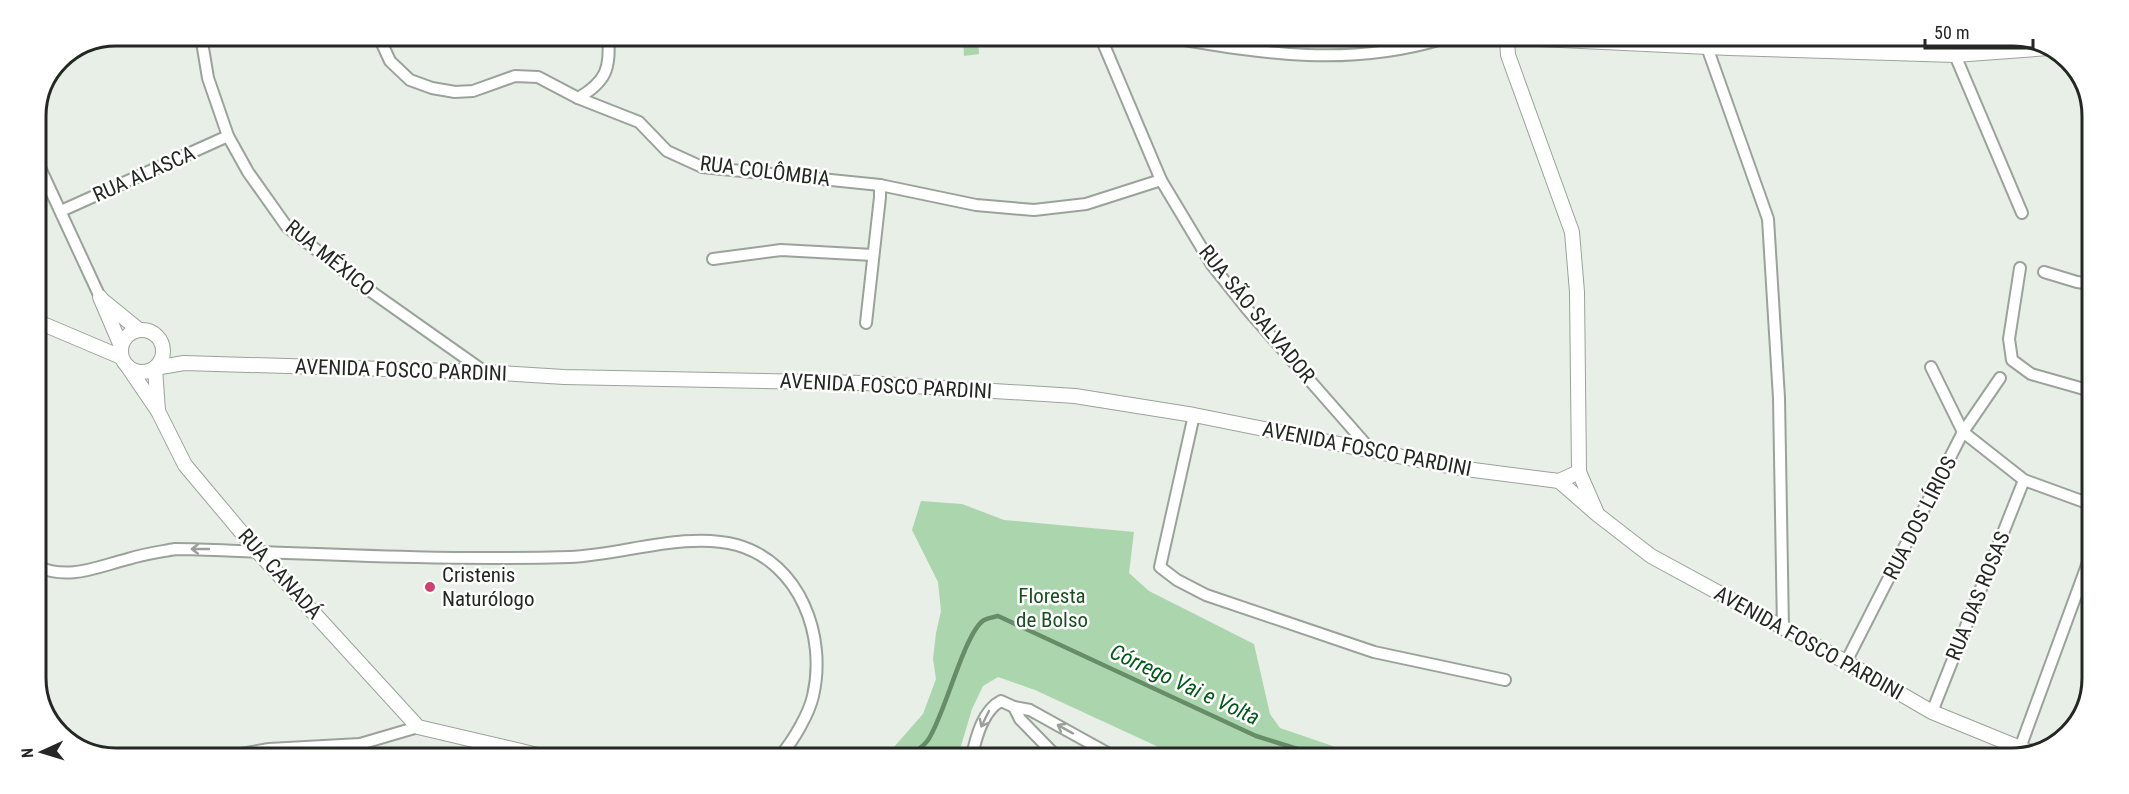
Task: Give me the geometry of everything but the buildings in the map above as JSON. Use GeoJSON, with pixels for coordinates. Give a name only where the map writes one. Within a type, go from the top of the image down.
{"type":"FeatureCollection","features":[{"type":"Feature","properties":{"kind":"street","name":"RUA MÉXICO"},"geometry":{"type":"LineString","coordinates":[[203,47],[208,78],[228,136],[248,172],[286,227],[359,283],[485,372]]}},
{"type":"Feature","properties":{"kind":"street","name":"RUA COLÔMBIA"},"geometry":{"type":"LineString","coordinates":[[384,47],[390,61],[410,80],[432,88],[454,92],[473,90],[515,76],[538,77],[578,98],[639,122],[668,151],[702,167],[879,184],[976,205],[1034,210],[1086,204],[1161,180]]}},
{"type":"Feature","properties":{"kind":"street"},"geometry":{"type":"LineString","coordinates":[[578,98],[593,89],[604,74],[610,60],[609,47]]}},
{"type":"Feature","properties":{"kind":"street","name":"RUA SÃO SALVADOR"},"geometry":{"type":"LineString","coordinates":[[1105,47],[1161,180],[1212,265],[1247,309],[1370,449]]}},
{"type":"Feature","properties":{"kind":"street"},"geometry":{"type":"LineString","coordinates":[[1226,47],[1320,57],[1366,55],[1416,47]]}},
{"type":"Feature","properties":{"kind":"street"},"geometry":{"type":"LineString","coordinates":[[1508,47],[1508,55],[1572,232],[1577,292],[1579,472],[1598,515]]}},
{"type":"Feature","properties":{"kind":"street"},"geometry":{"type":"LineString","coordinates":[[1707,47],[1768,219],[1779,398],[1783,629]]}},
{"type":"Feature","properties":{"kind":"street"},"geometry":{"type":"LineString","coordinates":[[1789,47],[1955,55],[2032,49]]}},
{"type":"Feature","properties":{"kind":"street"},"geometry":{"type":"LineString","coordinates":[[1955,55],[2022,213]]}},
{"type":"Feature","properties":{"kind":"street","name":"RUA ALASCA"},"geometry":{"type":"LineString","coordinates":[[61,211],[228,136]]}},
{"type":"Feature","properties":{"kind":"street"},"geometry":{"type":"LineString","coordinates":[[47,182],[100,297],[123,357],[158,411]]}},
{"type":"Feature","properties":{"kind":"street"},"geometry":{"type":"LineString","coordinates":[[866,323],[880,197],[879,184]]}},
{"type":"Feature","properties":{"kind":"street"},"geometry":{"type":"LineString","coordinates":[[713,259],[781,250],[873,255]]}},
{"type":"Feature","properties":{"kind":"street"},"geometry":{"type":"LineString","coordinates":[[2020,268],[2009,339],[2012,360],[2031,374],[2082,388]]}},
{"type":"Feature","properties":{"kind":"street"},"geometry":{"type":"LineString","coordinates":[[2044,272],[2082,283]]}},
{"type":"Feature","properties":{"kind":"street"},"geometry":{"type":"LineString","coordinates":[[100,297],[140,330],[152,333],[184,363]]}},
{"type":"Feature","properties":{"kind":"street"},"geometry":{"type":"LineString","coordinates":[[47,326],[123,357],[138,372],[155,368],[162,356],[161,342]]}},
{"type":"Feature","properties":{"kind":"street"},"geometry":{"type":"LineString","coordinates":[[123,357],[127,335],[140,330]]}},
{"type":"Feature","properties":{"kind":"street","name":"AVENIDA FOSCO PARDINI"},"geometry":{"type":"LineString","coordinates":[[155,368],[184,363],[485,372],[564,377],[865,383],[1075,396],[1194,415],[1458,468],[1559,481],[1651,556],[1846,662],[1932,712],[2019,747]]}},
{"type":"Feature","properties":{"kind":"street"},"geometry":{"type":"LineString","coordinates":[[1932,367],[1963,432],[2024,480],[2082,501]]}},
{"type":"Feature","properties":{"kind":"street"},"geometry":{"type":"LineString","coordinates":[[155,368],[158,411]]}},
{"type":"Feature","properties":{"kind":"street","name":"RUA DOS LÍRIOS"},"geometry":{"type":"LineString","coordinates":[[1846,662],[1963,432],[2000,378]]}},
{"type":"Feature","properties":{"kind":"street","name":"RUA CANADÁ"},"geometry":{"type":"LineString","coordinates":[[158,411],[185,465],[258,552],[417,727]]}},
{"type":"Feature","properties":{"kind":"street"},"geometry":{"type":"LineString","coordinates":[[1194,415],[1160,567],[1177,580],[1206,595],[1374,652],[1505,680]]}},
{"type":"Feature","properties":{"kind":"street"},"geometry":{"type":"LineString","coordinates":[[1559,481],[1579,472]]}},
{"type":"Feature","properties":{"kind":"street","name":"RUA DAS ROSAS"},"geometry":{"type":"LineString","coordinates":[[1932,712],[2024,480]]}},
{"type":"Feature","properties":{"kind":"street"},"geometry":{"type":"LineString","coordinates":[[47,571],[88,572],[129,558],[175,549],[469,557],[572,557],[702,540],[736,545],[757,553],[778,567],[794,585],[806,610],[815,638],[817,666],[813,698],[799,727],[785,748]]}},
{"type":"Feature","properties":{"kind":"street"},"geometry":{"type":"LineString","coordinates":[[2026,746],[2082,582]]}},
{"type":"Feature","properties":{"kind":"street"},"geometry":{"type":"LineString","coordinates":[[975,748],[987,714],[994,705],[1001,701],[1014,707],[1030,710],[1099,748]]}},
{"type":"Feature","properties":{"kind":"street"},"geometry":{"type":"LineString","coordinates":[[1014,707],[1020,719],[1048,748]]}},
{"type":"Feature","properties":{"kind":"street"},"geometry":{"type":"LineString","coordinates":[[287,748],[360,744],[417,727],[508,748]]}},
{"type":"Feature","properties":{"kind":"green space"},"geometry":{"type":"Polygon","coordinates":[[[964,47],[979,47],[979,54],[964,56],[964,47]]]}},
{"type":"Feature","properties":{"kind":"green space","name":"Floresta de Bolso"},"geometry":{"type":"Polygon","coordinates":[[[921,501],[962,504],[1004,520],[1134,532],[1129,573],[1149,591],[1254,644],[1270,714],[1280,728],[1339,748],[1161,748],[1035,690],[998,677],[983,686],[972,709],[960,748],[893,748],[923,714],[936,679],[933,659],[941,611],[938,582],[912,530],[921,501]]]}},
{"type":"Feature","properties":{"kind":"waterway","name":"Córrego Vai e Volta"},"geometry":{"type":"LineString","coordinates":[[920,748],[926,742],[941,713],[969,641],[984,620],[998,616],[1256,736],[1294,748]]}},
{"type":"Feature","properties":{"kind":"place","name":"Cristenis Naturólogo"},"geometry":{"type":"Point","coordinates":[430,587]}}]}
